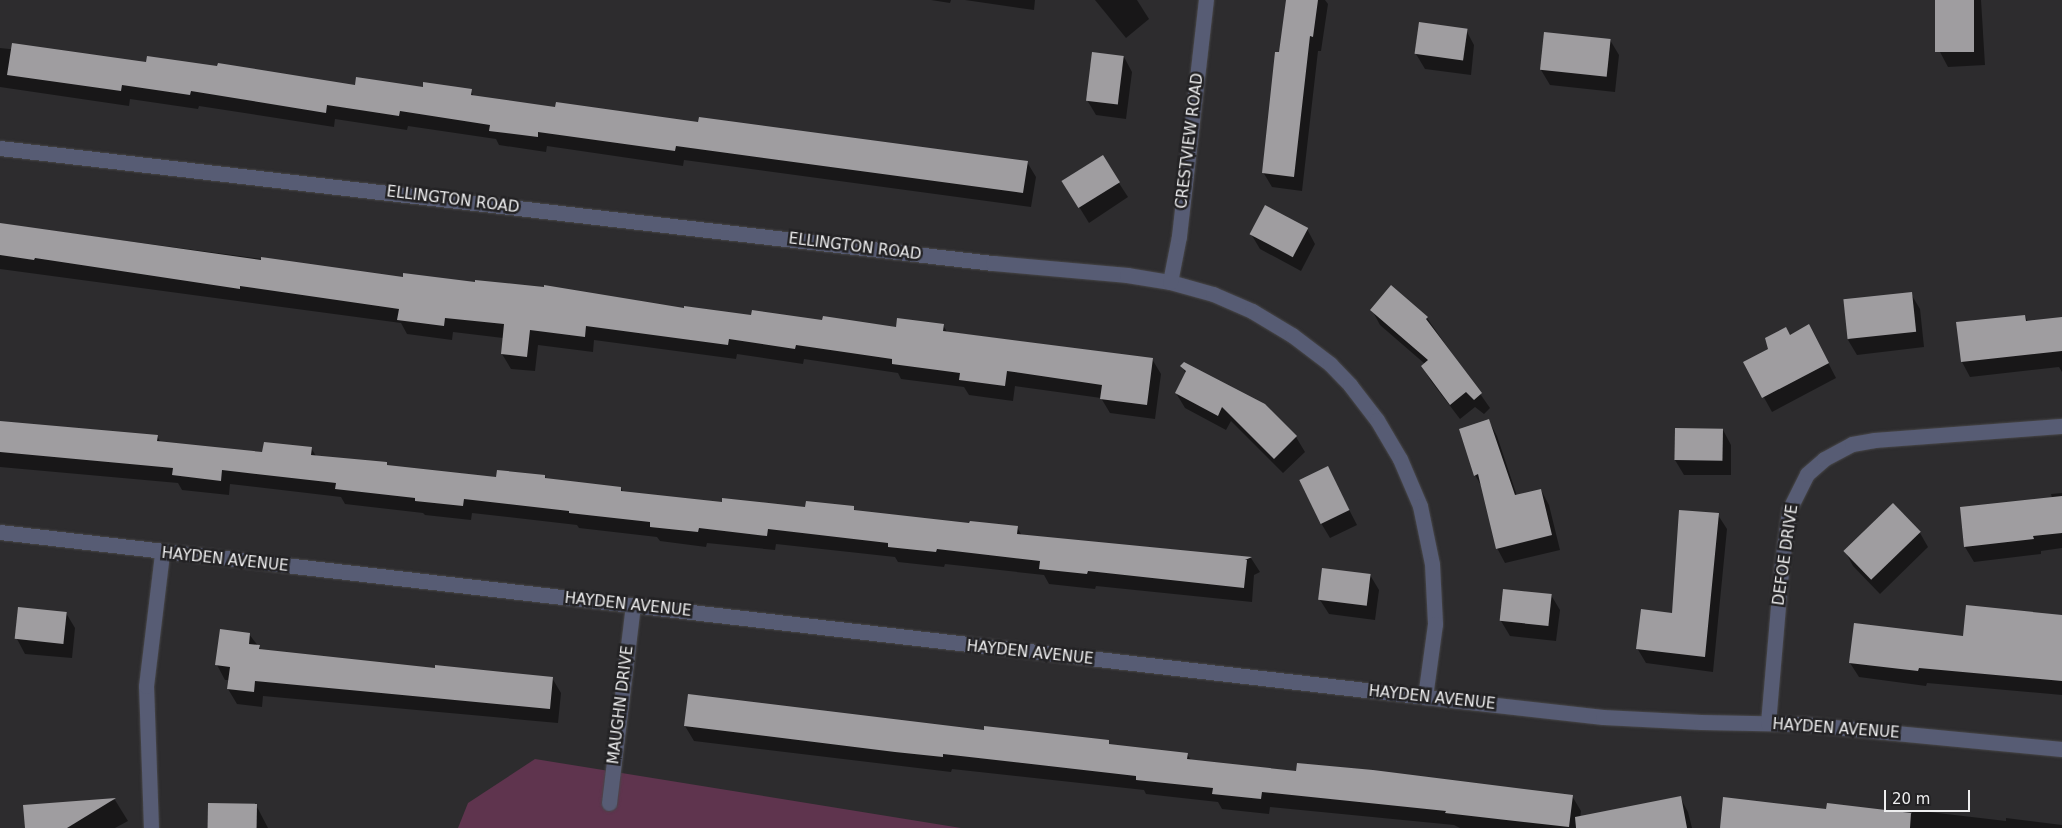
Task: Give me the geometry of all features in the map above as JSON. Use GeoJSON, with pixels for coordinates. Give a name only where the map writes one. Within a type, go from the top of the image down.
{"type":"FeatureCollection","features":[{"type":"Feature","properties":{"kind":"street","name":"CRESTVIEW ROAD"},"geometry":{"type":"LineString","coordinates":[[1170,282],[1179,236],[1206,0]]}},
{"type":"Feature","properties":{"kind":"street","name":"ELLINGTON ROAD"},"geometry":{"type":"LineString","coordinates":[[0,148],[993,262],[1127,274],[1170,282],[1213,294],[1252,311],[1292,336],[1330,364],[1350,385],[1377,420],[1400,459],[1420,506],[1432,564],[1435,624],[1425,697]]}},
{"type":"Feature","properties":{"kind":"street","name":"DEFOE DRIVE"},"geometry":{"type":"LineString","coordinates":[[1768,723],[1781,570],[1789,510],[1807,474],[1824,458],[1852,444],[1874,440],[2062,426]]}},
{"type":"Feature","properties":{"kind":"street","name":"HAYDEN AVENUE"},"geometry":{"type":"LineString","coordinates":[[0,532],[162,553],[1603,717],[1802,724],[2062,749]]}},
{"type":"Feature","properties":{"kind":"street"},"geometry":{"type":"LineString","coordinates":[[151,828],[146,686],[162,553]]}},
{"type":"Feature","properties":{"kind":"street","name":"MAUGHN DRIVE"},"geometry":{"type":"LineString","coordinates":[[609,803],[633,606]]}},
{"type":"Feature","properties":{"kind":"shaded area"},"geometry":{"type":"Polygon","coordinates":[[[535,759],[961,828],[458,828],[468,803],[535,759]]]}},
{"type":"Feature","properties":{"kind":"building"},"geometry":{"type":"Polygon","coordinates":[[[1286,0],[1318,0],[1313,37],[1310,36],[1294,177],[1262,173],[1275,52],[1279,52],[1286,0]]]}},
{"type":"Feature","properties":{"kind":"building"},"geometry":{"type":"Polygon","coordinates":[[[1935,0],[1974,0],[1974,52],[1935,52],[1935,0]]]}},
{"type":"Feature","properties":{"kind":"building"},"geometry":{"type":"Polygon","coordinates":[[[1419,22],[1468,29],[1463,61],[1415,54],[1419,22]]]}},
{"type":"Feature","properties":{"kind":"building"},"geometry":{"type":"Polygon","coordinates":[[[1544,32],[1611,39],[1607,77],[1540,70],[1544,32]]]}},
{"type":"Feature","properties":{"kind":"building"},"geometry":{"type":"Polygon","coordinates":[[[12,43],[146,62],[147,56],[217,66],[218,63],[355,85],[356,77],[423,87],[423,82],[472,89],[471,95],[555,107],[556,102],[698,122],[699,117],[1028,161],[1023,193],[676,146],[675,151],[538,132],[538,137],[489,131],[490,125],[400,111],[399,116],[327,105],[326,113],[191,91],[190,95],[122,85],[121,91],[7,75],[12,43]]]}},
{"type":"Feature","properties":{"kind":"building"},"geometry":{"type":"Polygon","coordinates":[[[1092,52],[1124,56],[1118,105],[1086,101],[1092,52]]]}},
{"type":"Feature","properties":{"kind":"building"},"geometry":{"type":"Polygon","coordinates":[[[1103,155],[1120,182],[1078,208],[1061,181],[1103,155]]]}},
{"type":"Feature","properties":{"kind":"building"},"geometry":{"type":"Polygon","coordinates":[[[1265,205],[1308,228],[1293,257],[1250,234],[1265,205]]]}},
{"type":"Feature","properties":{"kind":"building"},"geometry":{"type":"Polygon","coordinates":[[[0,223],[261,260],[261,257],[403,277],[403,273],[475,282],[475,280],[544,287],[544,285],[684,308],[684,306],[751,315],[752,310],[822,320],[823,316],[896,327],[897,318],[944,324],[943,331],[1153,358],[1147,405],[1100,399],[1102,385],[1007,371],[1005,386],[959,380],[960,373],[892,364],[892,359],[796,345],[795,349],[729,339],[728,345],[586,326],[585,337],[530,330],[527,357],[501,354],[504,324],[445,318],[444,326],[397,320],[399,309],[240,286],[240,289],[35,258],[34,260],[0,255],[0,223]]]}},
{"type":"Feature","properties":{"kind":"building"},"geometry":{"type":"Polygon","coordinates":[[[1391,285],[1428,317],[1426,319],[1482,393],[1474,400],[1466,392],[1450,405],[1421,366],[1428,360],[1370,310],[1391,285]]]}},
{"type":"Feature","properties":{"kind":"building"},"geometry":{"type":"Polygon","coordinates":[[[1912,292],[1916,332],[1848,339],[1843,299],[1912,292]]]}},
{"type":"Feature","properties":{"kind":"building"},"geometry":{"type":"Polygon","coordinates":[[[2025,315],[2026,321],[2062,317],[2062,351],[1961,362],[1956,322],[2025,315]]]}},
{"type":"Feature","properties":{"kind":"building"},"geometry":{"type":"Polygon","coordinates":[[[1809,324],[1829,363],[1762,398],[1743,362],[1768,349],[1765,338],[1786,327],[1790,335],[1809,324]]]}},
{"type":"Feature","properties":{"kind":"building"},"geometry":{"type":"Polygon","coordinates":[[[1184,362],[1265,404],[1297,436],[1274,459],[1222,407],[1218,416],[1175,393],[1186,371],[1180,366],[1184,362]]]}},
{"type":"Feature","properties":{"kind":"building"},"geometry":{"type":"Polygon","coordinates":[[[1489,419],[1515,495],[1541,489],[1552,535],[1496,549],[1478,474],[1474,476],[1459,429],[1489,419]]]}},
{"type":"Feature","properties":{"kind":"building"},"geometry":{"type":"Polygon","coordinates":[[[0,421],[158,435],[157,441],[262,452],[264,442],[312,447],[311,455],[387,462],[387,465],[496,477],[497,470],[545,475],[545,478],[621,487],[621,491],[722,502],[722,498],[805,507],[806,501],[854,506],[854,510],[969,523],[970,521],[1018,526],[1017,534],[1252,557],[1245,560],[1247,560],[1244,588],[1088,571],[1087,574],[1039,569],[1040,561],[937,549],[936,552],[888,547],[888,543],[768,529],[767,536],[699,528],[698,532],[650,527],[650,522],[464,499],[463,506],[415,501],[415,498],[335,489],[336,483],[222,470],[221,481],[172,475],[173,468],[0,452],[0,421]]]}},
{"type":"Feature","properties":{"kind":"building"},"geometry":{"type":"Polygon","coordinates":[[[1675,428],[1723,429],[1722,461],[1674,460],[1675,428]]]}},
{"type":"Feature","properties":{"kind":"building"},"geometry":{"type":"Polygon","coordinates":[[[1328,466],[1349,510],[1321,524],[1299,480],[1328,466]]]}},
{"type":"Feature","properties":{"kind":"building"},"geometry":{"type":"Polygon","coordinates":[[[2062,496],[2062,533],[2033,536],[2034,539],[1964,547],[1960,507],[2062,496]]]}},
{"type":"Feature","properties":{"kind":"building"},"geometry":{"type":"Polygon","coordinates":[[[1893,503],[1921,532],[1871,580],[1843,551],[1893,503]]]}},
{"type":"Feature","properties":{"kind":"building"},"geometry":{"type":"Polygon","coordinates":[[[1679,510],[1719,513],[1705,657],[1636,649],[1641,609],[1672,613],[1679,510]]]}},
{"type":"Feature","properties":{"kind":"building"},"geometry":{"type":"Polygon","coordinates":[[[1322,568],[1371,574],[1367,606],[1318,600],[1322,568]]]}},
{"type":"Feature","properties":{"kind":"building"},"geometry":{"type":"Polygon","coordinates":[[[1503,589],[1552,594],[1548,626],[1500,621],[1503,589]]]}},
{"type":"Feature","properties":{"kind":"building"},"geometry":{"type":"Polygon","coordinates":[[[1966,605],[2062,615],[2062,681],[1919,668],[1918,671],[1849,663],[1854,623],[1963,636],[1966,605]]]}},
{"type":"Feature","properties":{"kind":"building"},"geometry":{"type":"Polygon","coordinates":[[[18,607],[67,612],[63,644],[15,639],[18,607]]]}},
{"type":"Feature","properties":{"kind":"building"},"geometry":{"type":"Polygon","coordinates":[[[220,629],[250,633],[249,644],[260,645],[259,649],[435,668],[435,665],[553,677],[550,709],[255,681],[254,692],[227,689],[230,667],[215,665],[220,629]]]}},
{"type":"Feature","properties":{"kind":"building"},"geometry":{"type":"Polygon","coordinates":[[[688,694],[984,730],[984,726],[1109,740],[1109,744],[1188,753],[1187,759],[1296,771],[1297,763],[1373,770],[1573,795],[1569,827],[1445,813],[1446,811],[1262,792],[1261,799],[1212,794],[1213,788],[1136,780],[1136,776],[943,754],[943,757],[895,752],[684,726],[688,694]]]}},
{"type":"Feature","properties":{"kind":"building"},"geometry":{"type":"Polygon","coordinates":[[[1681,796],[1687,828],[1576,828],[1575,817],[1681,796]]]}},
{"type":"Feature","properties":{"kind":"building"},"geometry":{"type":"Polygon","coordinates":[[[1723,797],[1826,809],[1827,803],[1911,813],[1910,828],[1720,828],[1723,797]]]}},
{"type":"Feature","properties":{"kind":"building"},"geometry":{"type":"Polygon","coordinates":[[[116,798],[67,828],[25,828],[23,805],[116,798]]]}},
{"type":"Feature","properties":{"kind":"building"},"geometry":{"type":"Polygon","coordinates":[[[208,803],[257,804],[257,828],[208,828],[208,803]]]}}]}
